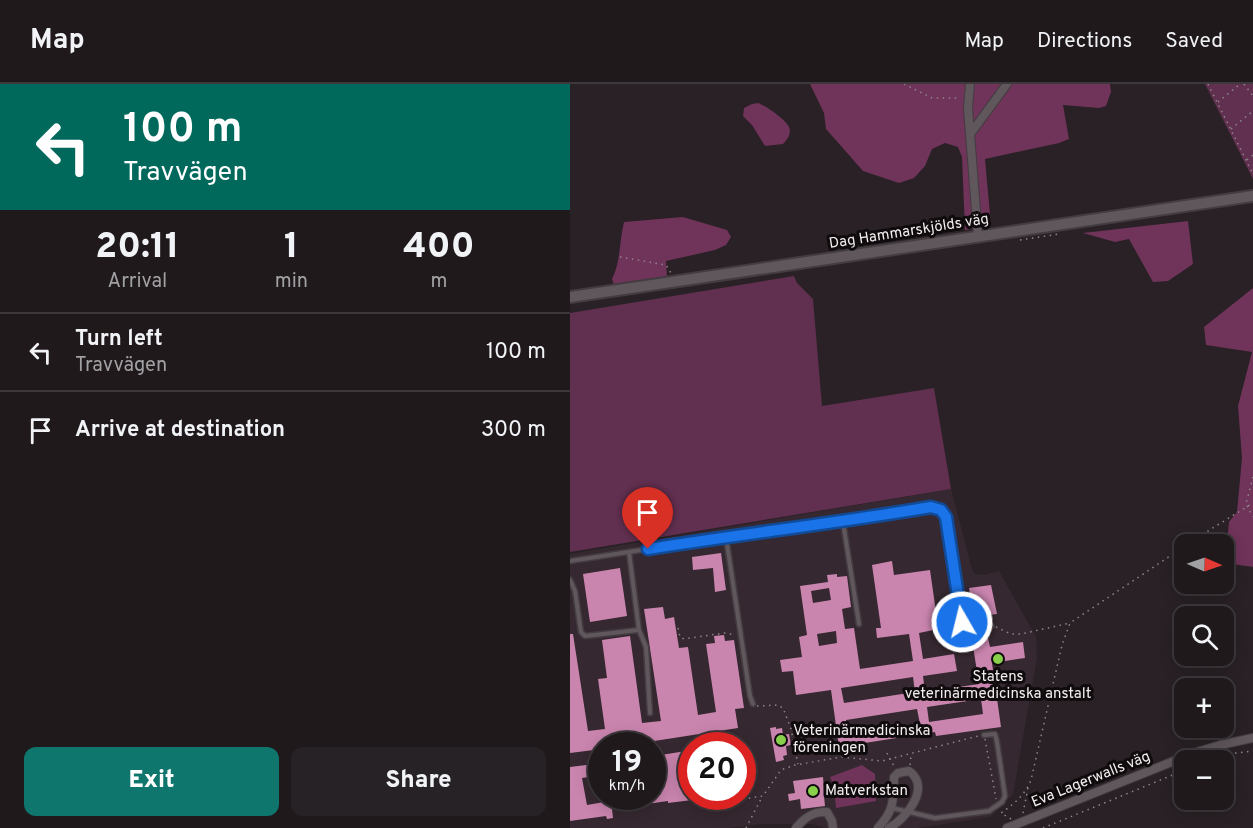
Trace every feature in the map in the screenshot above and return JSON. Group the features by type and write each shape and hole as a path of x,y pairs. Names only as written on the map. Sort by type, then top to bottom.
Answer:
{"main road":[{"name":"Dag Hammarskjölds väg","path":"570,297 1253,196"}],"street":[{"path":"970,84 969,102 978,237"},
{"path":"971,133 1007,84"},
{"name":"Eva Lagerwalls väg","path":"1007,828 1194,753 1253,738"},
{"path":"878,828 891,808 895,796 894,777 898,773 909,771 914,774 918,789 917,797 910,812 889,828"},
{"path":"796,828 809,816 827,812 833,828"}],"lane":[{"path":"570,561 843,522 931,507 941,510 946,517 962,622 967,629 992,626"},
{"path":"843,522 859,624"},
{"path":"726,537 753,704"},
{"path":"629,552 639,630 646,647 650,713"},
{"path":"570,579 575,591 581,632 585,636 639,630"},
{"path":"891,808 935,818 989,811 997,806 1005,796 997,742 995,734 984,735"}],"path":[{"path":"904,84 932,98 954,97 969,102"},
{"path":"1208,84 1253,174"},
{"path":"1218,102 1240,84"},
{"path":"1244,84 1253,96"},
{"path":"1231,129 1253,111"},
{"path":"1246,160 1253,155"},
{"path":"620,257 666,265 671,271 672,283"},
{"path":"1253,477 1246,504 1253,518"},
{"path":"1204,534 1253,503"},
{"path":"992,626 1011,634 1021,634 1070,622 1174,553"},
{"path":"746,828 763,796 781,770 798,764 842,757 882,761 984,735 997,806 1001,813 1020,824 1062,645 1070,622"},
{"path":"678,628 680,637 684,639 723,633 741,638"},
{"path":"753,704 778,705 783,708 791,729 798,764"},
{"path":"1234,754 1253,751"},
{"path":"887,753 898,773"},
{"path":"909,771 912,754"},
{"path":"1043,828 1174,774"},
{"path":"1001,813 1013,805 1028,786"},
{"path":"756,797 763,796"}],"shaded area":[{"path":"810,84 1110,84 1111,92 1106,106 1099,108 1063,105 1069,139 985,159 991,226 965,230 962,157 958,147 945,143 932,149 925,166 914,178 899,183 863,171 826,129 824,113"},
{"path":"1205,84 1253,84 1253,179"},
{"path":"758,103 775,113 789,127 789,134 783,144 765,146 752,125 743,116 744,108"},
{"path":"683,217 727,230 731,237 726,245 715,250 666,261 667,278 614,285 612,279 617,265 624,222"},
{"path":"1188,221 1193,264 1168,281 1153,282 1129,239 1115,242 1083,233"},
{"path":"794,276 797,283 813,299 822,406 934,388 951,489 570,552 570,313"},
{"path":"1253,288 1253,567 1234,564 1234,534 1228,534 1229,522 1237,512 1242,458 1238,406 1252,352 1206,345 1204,327"},
{"path":"951,489 972,569 975,574 983,575 999,571 1036,637 1037,658 1013,794 990,817 918,828 825,828 812,824 761,824 729,828 570,828 570,554"},
{"path":"862,765 875,774 876,801 836,808 834,787 830,777"}],"building":[{"path":"721,553 726,590 715,592 713,568 693,570 692,557"},
{"name":"Statens veterinärmedicinska anstalt","path":"892,561 894,575 930,570 937,619 942,619 943,628 919,633 923,659 954,654 957,671 923,676 925,692 979,684 972,640 988,638 990,647 1023,642 1025,658 992,663 1001,727 936,736 935,732 839,747 831,690 796,695 793,671 782,672 780,660 802,657 799,637 807,635 800,586 828,582 827,575 847,576 851,607 842,609 845,629 854,628 860,669 913,661 909,634 877,638 876,628 881,628 872,565","holes":["829,588 831,600 813,603 811,591","836,631 837,643 819,646 817,634","913,677 915,692 844,703 841,688","981,699 983,714 929,722 927,707","917,709 920,724 848,735 846,720"]},
{"path":"620,568 627,616 590,622 583,574"},
{"path":"991,585 997,614 974,617 969,588"},
{"path":"663,607 665,619 674,617 679,648 688,647 698,715 716,712 706,644 715,643 714,636 724,635 725,641 734,640 744,708 735,709 738,728 712,732 678,732 678,737 666,739 666,732 588,732 588,751 570,753 570,634 573,634 588,731 605,729 598,679 607,678 602,640 630,636 642,723 661,721 644,609"},
{"name":"Veterinärmedicinska föreningen","path":"776,727 776,729 782,728 783,735 789,734 791,745 786,746 787,755 783,756 784,760 776,762 770,728"},
{"path":"678,752 678,802 666,801 666,754"},
{"path":"588,765 588,777 582,778 588,810 612,810 613,818 607,819 606,816 570,821 570,767"},
{"name":"Matverkstan","path":"823,777 824,789 832,787 833,795 824,796 825,806 801,809 800,799 789,801 788,794 795,793 793,781"}],"place":[{"name":"Statens veterinärmedicinska anstalt","path":"998,659"},
{"name":"Veterinärmedicinska föreningen","path":"781,740"},
{"name":"Matverkstan","path":"813,791"}],"route":[{"path":"648,549 843,522 931,507 941,510 946,517 962,622"}]}
